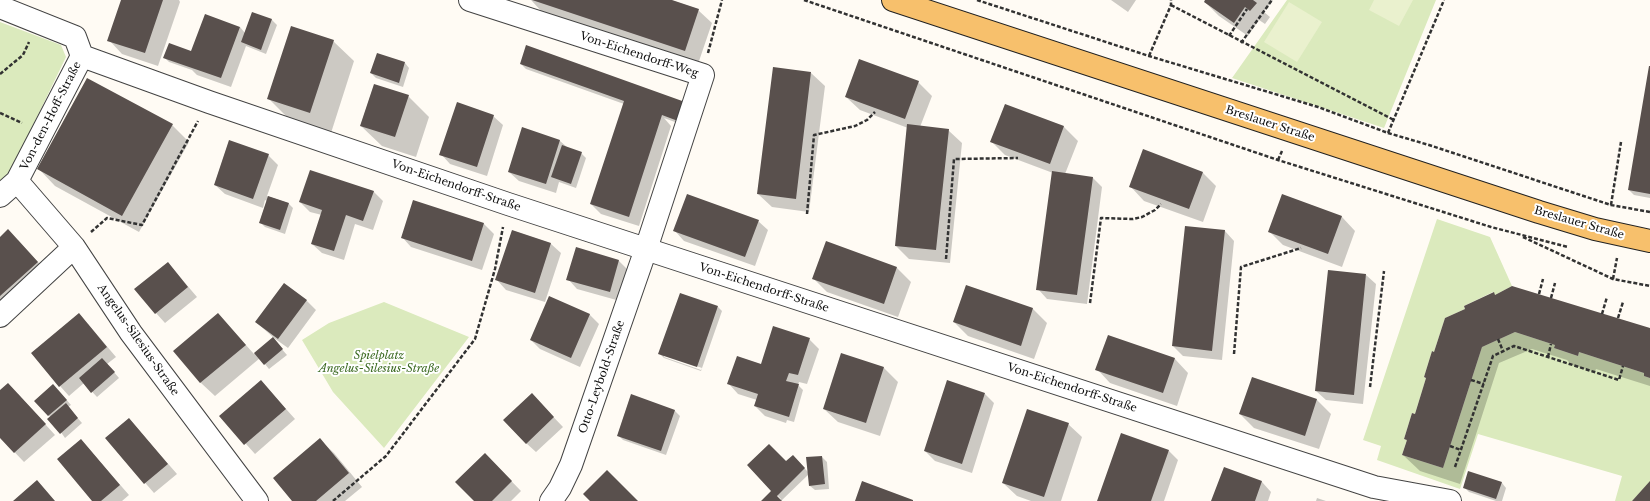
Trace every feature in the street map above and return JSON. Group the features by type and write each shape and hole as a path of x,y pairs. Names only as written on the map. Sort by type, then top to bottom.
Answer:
{"main road":[{"name":"Breslauer Straße","path":"893,0 1539,212 1596,229 1650,241"}],"street":[{"name":"Von-Eichendorff-Weg","path":"470,0 703,75 646,249"},
{"name":"Von-den-Hoff-Straße","path":"0,7 75,37 82,56 17,181 0,196"},
{"name":"Von-Eichendorff-Straße","path":"82,56 209,102 508,204 1374,487 1450,501"},
{"name":"Angelus-Silesius-Straße","path":"17,181 74,247 130,333 257,501"},
{"path":"0,316 74,247"},
{"name":"Otto-Leybold-Straße","path":"551,501 560,488 571,465 646,249"}],"path":[{"path":"703,75 722,0"},
{"path":"804,0 1278,160 1517,234 1614,279 1650,286"},
{"path":"977,0 1149,56 1318,107 1388,134 1429,145 1612,205 1650,212"},
{"path":"1149,56 1171,5 1171,0"},
{"path":"1241,42 1272,0"},
{"path":"1388,134 1444,0"},
{"path":"1171,5 1394,120"},
{"path":"1229,36 1248,9"},
{"path":"0,74 23,55 38,22"},
{"path":"74,247 107,218 142,225 209,102"},
{"path":"808,214 814,135 855,126 867,120 875,112"},
{"path":"1612,205 1621,142"},
{"path":"946,259 954,159 1018,158"},
{"path":"333,501 386,456 475,339 495,269 508,204"},
{"path":"1090,303 1101,218 1133,219 1142,217 1155,210 1161,204"},
{"path":"1234,354 1241,267 1301,248"},
{"path":"1370,387 1384,271"},
{"path":"1539,294 1543,279"},
{"path":"1551,298 1555,283"},
{"path":"1602,314 1607,297"},
{"path":"1618,318 1623,302"},
{"path":"1498,339 1504,351"},
{"path":"1548,357 1551,344"},
{"path":"1455,467 1493,356 1514,346 1619,380 1623,366"},
{"path":"1471,380 1484,384"},
{"path":"1450,446 1461,450"}],"green space":[{"path":"1287,0 1436,0 1384,128 1232,78"},
{"path":"1374,0 1413,0 1399,26 1369,10"},
{"path":"1289,2 1322,22 1297,62 1264,42"},
{"path":"0,22 61,45 66,57 8,177 0,183"},
{"path":"1437,219 1490,237 1512,286 1495,295 1493,292 1464,306 1465,309 1445,318 1434,352 1432,351 1424,377 1426,378 1415,414 1412,413 1404,439 1407,440 1402,455 1443,468 1482,347 1515,332 1555,345 1554,348 1578,356 1579,352 1644,373 1644,376 1650,378 1650,482 1632,501 1615,501 1622,476 1478,434 1460,489 1377,460 1381,446 1363,440"},
{"name":"Spielplatz Angelus-Silesius-Straße","path":"384,302 469,337 384,448 333,392 302,340 329,323"}],"building":[{"path":"121,0 163,0 145,53 107,41"},
{"path":"532,0 672,0 699,9 685,51"},
{"path":"1205,0 1253,0 1257,3 1250,11 1245,7 1234,23 1204,2"},
{"path":"252,12 272,19 261,50 241,42"},
{"path":"205,14 240,27 221,78 163,58 169,43 191,51"},
{"path":"291,26 334,40 310,113 267,99"},
{"path":"526,45 685,102 678,121 662,115 629,217 590,204 624,101 520,64"},
{"path":"377,53 405,62 399,83 370,73"},
{"path":"859,59 919,81 905,119 845,97"},
{"path":"1650,66 1650,194 1628,190"},
{"path":"773,67 811,72 796,199 757,194"},
{"path":"87,78 173,124 122,216 37,169"},
{"path":"374,84 409,95 395,137 360,126"},
{"path":"457,102 494,115 477,167 439,155"},
{"path":"1005,104 1064,126 1050,164 990,142"},
{"path":"907,124 949,129 936,250 895,246"},
{"path":"522,127 560,140 546,184 508,172"},
{"path":"229,140 269,154 253,199 214,185"},
{"path":"562,145 582,152 571,184 551,177"},
{"path":"1143,149 1203,172 1189,209 1129,187"},
{"path":"310,170 374,191 363,221 346,215 334,251 311,244 322,210 299,202"},
{"path":"1052,171 1093,177 1077,295 1036,290"},
{"path":"687,194 759,220 745,257 673,231"},
{"path":"1282,194 1342,216 1328,254 1268,232"},
{"path":"268,196 289,203 280,230 259,223"},
{"path":"413,200 484,223 472,261 401,238"},
{"path":"1185,226 1225,230 1212,351 1172,346"},
{"path":"8,229 38,262 0,296 0,237"},
{"path":"512,230 551,243 535,293 495,280"},
{"path":"826,241 897,267 884,304 812,279"},
{"path":"576,247 619,260 610,292 566,280"},
{"path":"168,262 188,287 155,314 134,289"},
{"path":"1328,270 1366,274 1354,395 1315,391"},
{"path":"284,283 307,300 278,339 255,322"},
{"path":"966,285 1033,308 1021,346 953,322"},
{"path":"1512,286 1650,328 1650,378 1644,376 1644,373 1579,352 1578,356 1554,348 1555,345 1515,332 1482,347 1443,468 1402,455 1407,440 1404,439 1412,413 1415,414 1426,378 1424,377 1432,351 1434,352 1445,318 1465,309 1464,306 1494,292 1495,295"},
{"path":"680,293 718,306 697,367 658,354"},
{"path":"549,296 590,314 571,358 530,340"},
{"path":"79,313 107,347 59,387 31,353"},
{"path":"218,313 246,345 200,383 173,351"},
{"path":"773,326 810,338 798,375 789,373 786,381 799,384 789,417 754,406 758,394 727,384 737,356 761,364"},
{"path":"1108,335 1175,358 1163,393 1095,370"},
{"path":"273,337 283,349 264,365 254,353"},
{"path":"841,353 884,367 866,423 823,409"},
{"path":"102,358 115,372 91,393 79,378"},
{"path":"1252,377 1317,399 1305,436 1239,414"},
{"path":"261,380 286,409 244,445 219,416"},
{"path":"947,380 985,393 962,464 924,451"},
{"path":"8,383 46,424 14,453 0,438 0,390"},
{"path":"53,384 67,400 48,416 34,401"},
{"path":"532,393 554,417 526,444 503,420"},
{"path":"631,394 675,410 661,451 617,436"},
{"path":"66,403 78,418 60,434 47,419"},
{"path":"1027,409 1069,423 1044,497 1002,483"},
{"path":"129,418 168,464 144,484 105,438"},
{"path":"1121,433 1169,450 1151,501 1097,501"},
{"path":"320,438 349,473 316,501 292,501 273,478"},
{"path":"81,439 120,485 101,501 92,501 57,459"},
{"path":"769,444 786,461 793,455 805,468 777,496 782,501 761,501 771,491 747,465"},
{"path":"485,453 512,481 492,501 474,501 455,482"},
{"path":"822,456 825,484 809,486 806,457"},
{"path":"1224,467 1262,481 1255,501 1211,501"},
{"path":"607,470 638,501 590,501 583,494"},
{"path":"1468,471 1502,482 1496,499 1463,488"},
{"path":"37,480 55,501 13,501"},
{"path":"862,481 913,500 913,501 855,501"},
{"path":"1650,481 1650,501 1632,501"}]}
